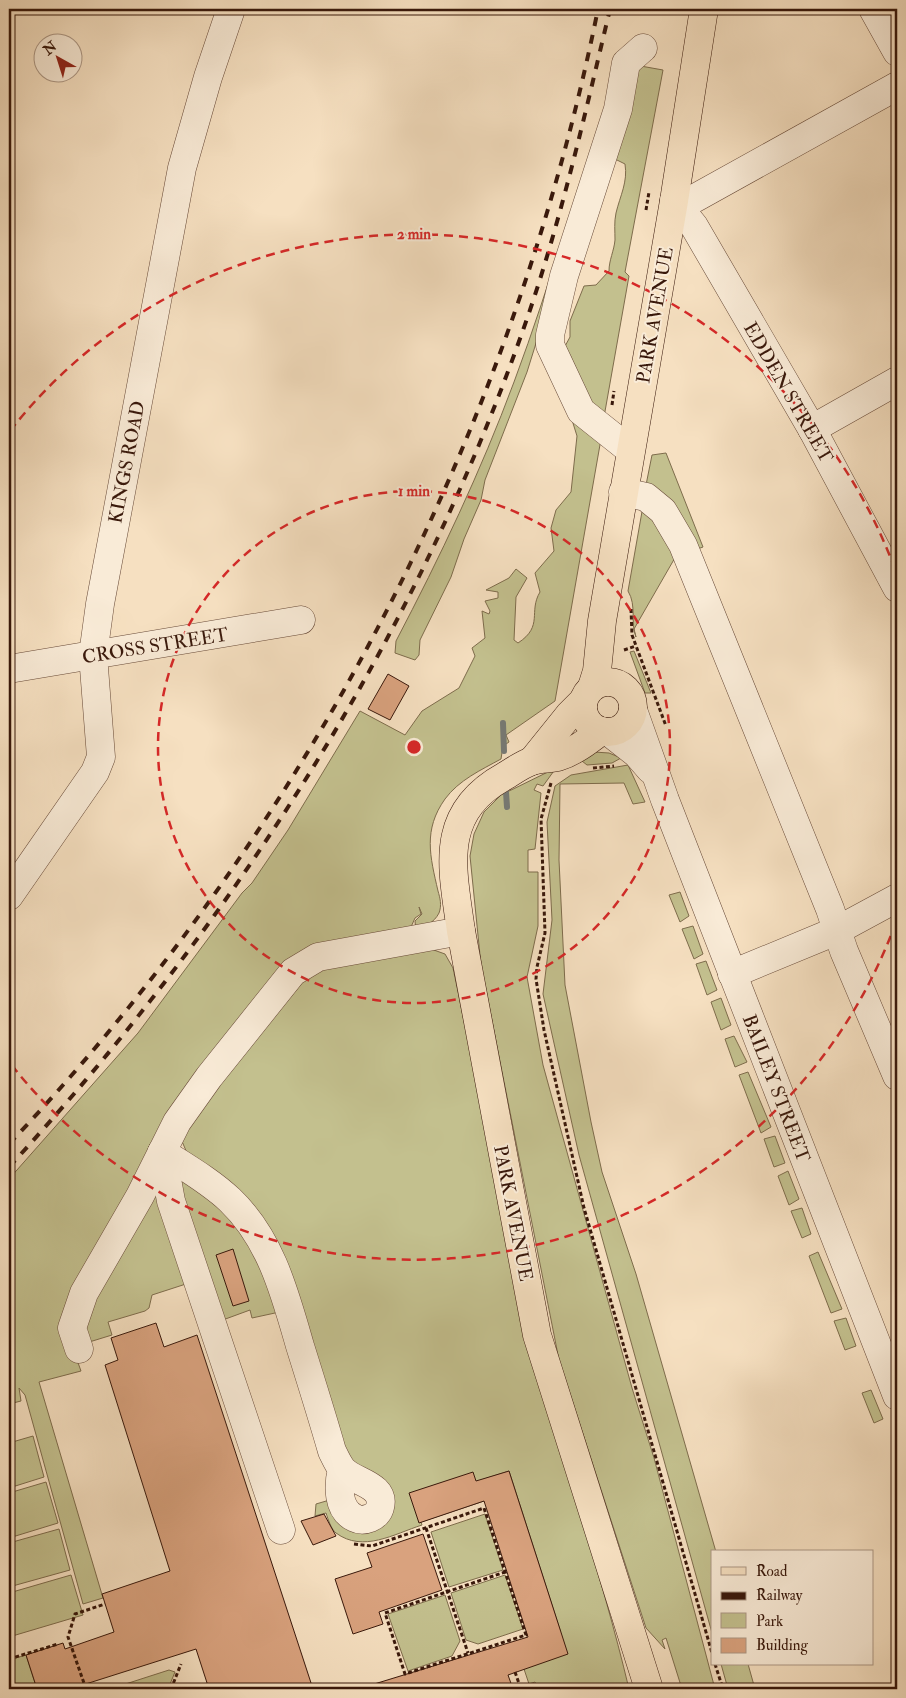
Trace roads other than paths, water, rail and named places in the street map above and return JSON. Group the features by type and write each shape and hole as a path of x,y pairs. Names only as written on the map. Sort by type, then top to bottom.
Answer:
{"main road":[{"name":"PARK AVENUE","path":"532,761 569,714 598,690 607,654 602,621 630,450 676,204 704,9"},
{"path":"598,690 630,694 633,710 632,717 623,728 605,732 586,720 598,690"},
{"name":"PARK AVENUE","path":"605,732 558,757 532,761 484,789 464,812 457,827 453,865 461,931 536,1335 649,1689"}],"street":[{"name":"KINGS ROAD","path":"9,896 98,766 101,747 93,655 100,604 182,168 208,77 231,9"},
{"path":"873,9 896,46"},
{"path":"630,450 582,411 550,345 550,334 564,276 618,108 626,63 642,48"},
{"path":"676,204 897,86"},
{"name":"EDDEN STREET","path":"676,204 694,226 812,429 897,588"},
{"path":"812,429 897,381"},
{"path":"623,492 646,497 663,511 683,545 830,909 836,931 897,1076"},
{"name":"CROSS STREET","path":"9,669 301,620"},
{"name":"BAILEY STREET","path":"633,710 732,974 897,1396"},
{"name":"BAILEY STREET","path":"605,732 637,754 658,780"},
{"path":"732,974 836,931 897,898"},
{"path":"79,1349 72,1328 84,1293 186,1107 293,972 318,957 461,931"},
{"path":"162,1152 230,1200 244,1215 266,1249 281,1282 332,1451 342,1469"},
{"path":"162,1152 171,1201 281,1530"}],"waterway":[{"path":"503,723 504,751"},
{"path":"506,792 507,807"}],"railway":[{"path":"9,1144 116,1022 215,894 304,759 383,618 452,472 512,321 560,167 598,9"},
{"path":"9,1167 93,1071 173,971 248,867 318,760 381,649 439,535 490,418 534,298 566,190 610,9"}]}
